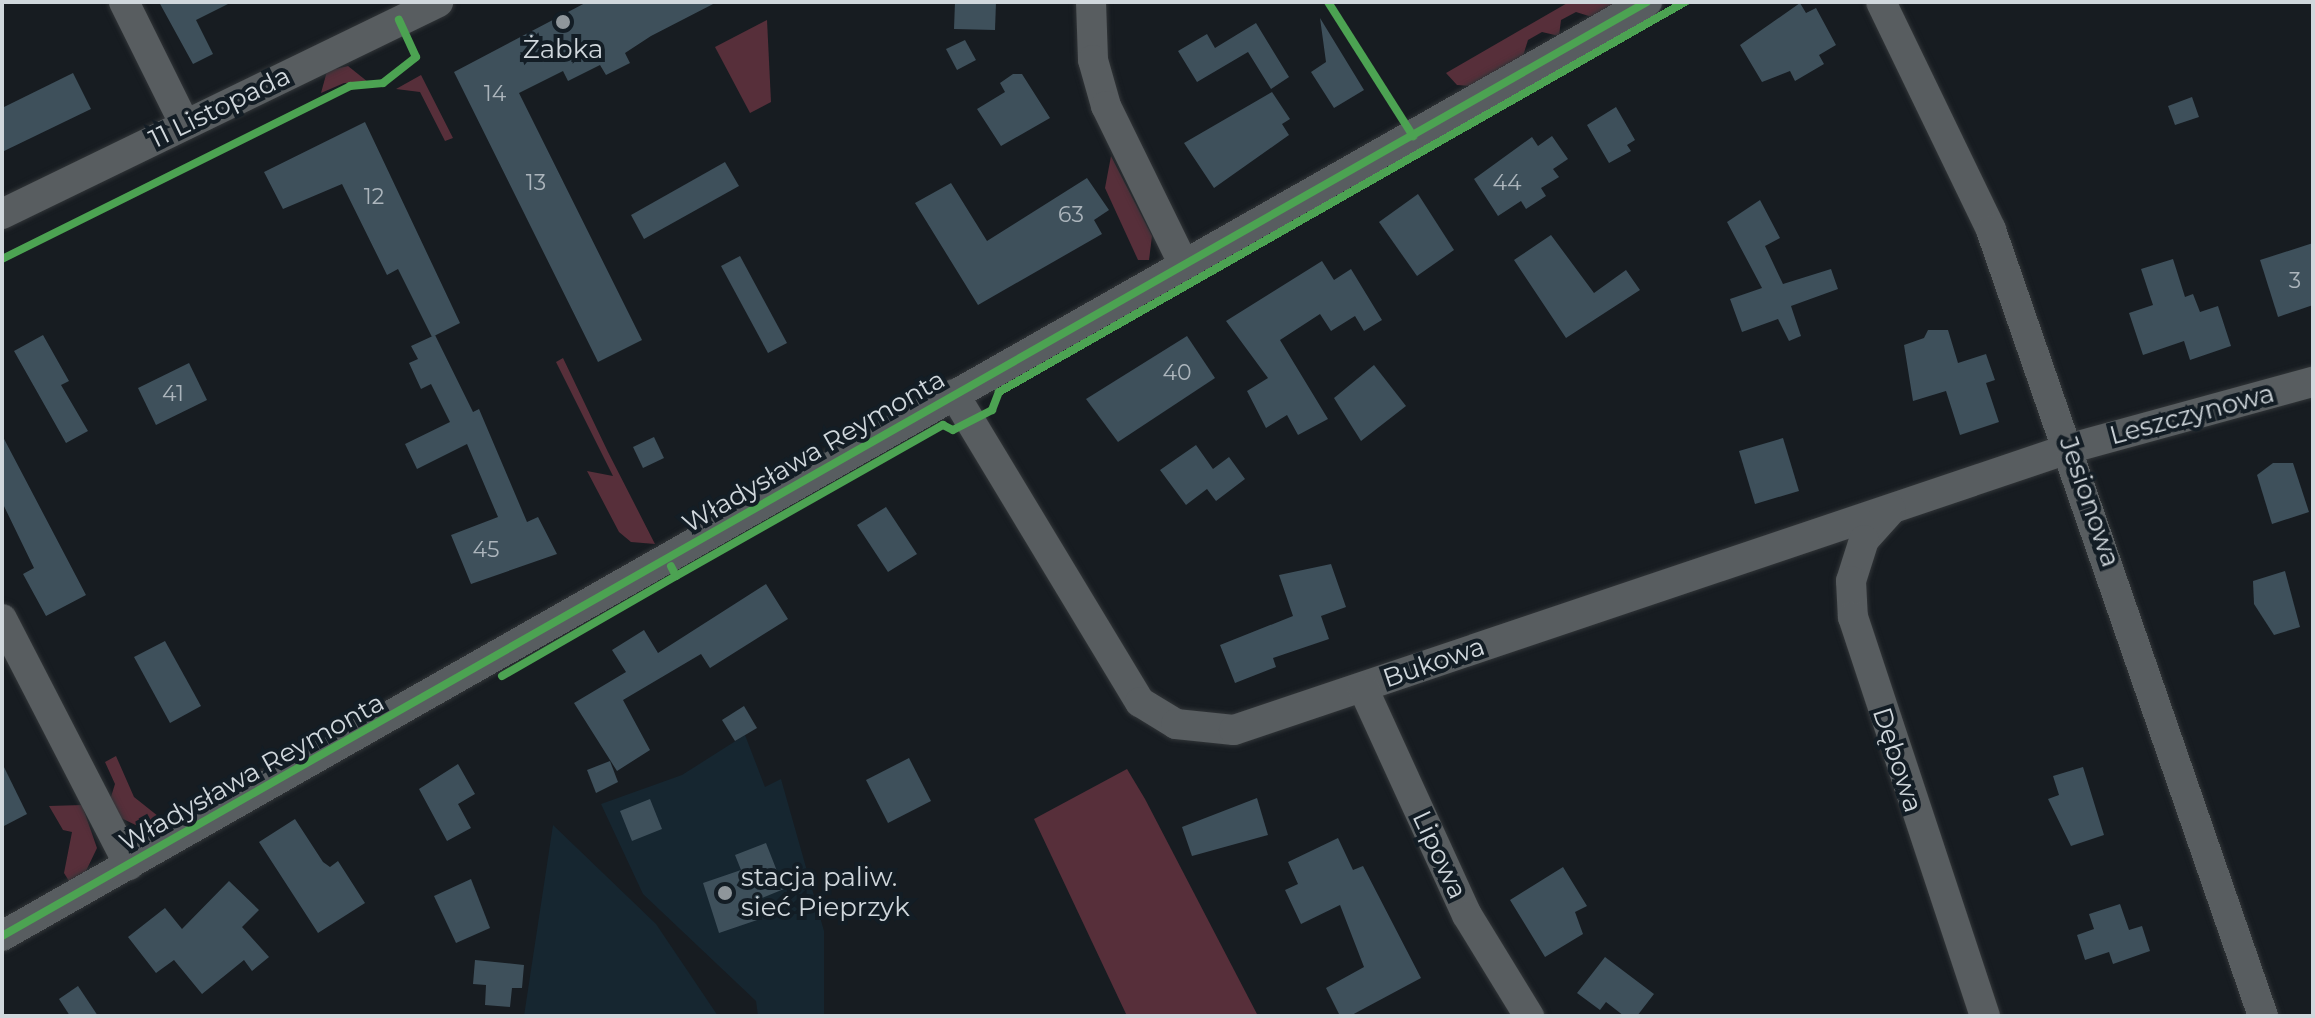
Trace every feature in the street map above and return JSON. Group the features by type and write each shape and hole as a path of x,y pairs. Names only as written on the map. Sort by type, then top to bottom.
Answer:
{"street":[{"path":"124,2 185,125"},
{"name":"11 Listopada","path":"2,214 438,2"},
{"path":"1091,2 1093,60 1106,106 1184,265"},
{"name":"Władysława Reymonta","path":"2,936 1647,2"},
{"name":"Jesionowa","path":"1881,2 1979,201 2071,448 2263,1016"},
{"name":"Leszczynowa","path":"2071,448 2313,382"},
{"name":"Bukowa","path":"954,394 1120,674 1157,715 1201,730 1234,730 2071,448"},
{"name":"Dębowa","path":"1892,508 1864,540 1851,581 1853,617 1985,1016"},
{"path":"6,638 129,865"},
{"name":"Lipowa","path":"1363,688 1467,915 1529,1016"}],"shaded area":[{"path":"1569,2 1617,2 1592,17 1576,12 1561,20 1559,36 1542,32 1528,40 1523,56 1470,86 1457,85 1446,73"},
{"path":"767,20 771,102 750,113 715,47"},
{"path":"348,66 368,82 344,83 321,93 327,71"},
{"path":"421,75 453,138 445,141 420,92 396,89"},
{"path":"1111,156 1152,236 1149,260 1138,260 1105,188"},
{"path":"563,358 655,544 631,542 619,532 587,471 613,476 556,362"},
{"path":"745,735 765,787 781,779 824,931 824,1016 758,1016 756,1001 643,894 601,804 682,775"},
{"path":"116,756 134,797 168,824 144,829 121,818 109,803 115,784 105,762"},
{"path":"1127,769 1258,1016 1127,1016 1034,819"},
{"path":"82,805 97,848 86,871 69,881 64,873 72,832 63,830 49,806"},
{"path":"553,825 656,924 718,1016 524,1016"}],"building":[{"path":"159,2 232,2 196,20 213,54 193,64"},
{"path":"587,2 717,2 625,53 630,63 606,75 600,65 568,81 563,71 519,93 642,340 598,362 454,72"},
{"path":"955,2 996,2 995,30 954,29"},
{"path":"1800,3 1806,13 1816,8 1836,45 1819,55 1824,64 1795,81 1790,71 1762,82 1740,45"},
{"path":"1320,18 1364,90 1334,108 1311,72 1326,62"},
{"path":"1256,23 1289,77 1271,89 1248,52 1197,82 1178,51 1207,34 1215,48"},
{"path":"965,40 976,60 957,70 946,49"},
{"path":"73,73 91,109 2,152 2,108"},
{"path":"1013,74 1022,74 1050,118 1001,146 977,109 1005,92 1000,83"},
{"path":"1272,92 1290,119 1282,124 1289,135 1214,188 1184,143"},
{"path":"2192,97 2199,117 2175,125 2168,106"},
{"path":"1616,107 1635,140 1627,145 1631,151 1609,163 1587,125"},
{"path":"365,122 460,323 432,337 398,269 387,275 342,184 283,209 264,172"},
{"path":"1552,136 1568,159 1553,169 1559,177 1541,188 1546,196 1526,209 1521,201 1498,216 1474,179 1532,137 1538,146"},
{"path":"725,162 739,186 644,239 631,215"},
{"path":"1087,178 1109,210 1094,220 1102,234 978,305 915,203 951,183 987,241"},
{"path":"1418,194 1454,250 1417,276 1379,222"},
{"path":"1760,200 1780,238 1765,246 1783,284 1831,269 1838,289 1791,306 1801,336 1789,341 1778,319 1742,332 1730,299 1762,288 1727,222"},
{"path":"1551,235 1594,293 1626,270 1640,290 1566,338 1514,260"},
{"path":"2313,243 2313,305 2278,317 2260,260"},
{"path":"740,256 787,343 768,353 721,266"},
{"path":"2173,259 2185,297 2193,294 2200,312 2218,306 2231,346 2190,360 2184,341 2143,355 2129,313 2153,305 2141,269"},
{"path":"1322,261 1334,280 1351,269 1382,320 1364,331 1355,316 1331,331 1320,314 1280,340 1328,419 1298,435 1287,415 1266,428 1247,391 1268,378 1226,321"},
{"path":"1928,330 1948,330 1958,363 1986,354 1995,380 1986,383 1999,422 1960,435 1946,391 1913,401 1904,345 1924,338"},
{"path":"43,335 69,381 61,385 88,431 66,443 14,351"},
{"path":"435,335 473,412 479,409 527,522 538,517 557,554 471,584 451,535 498,517 467,444 417,469 405,444 450,422 431,384 421,389 409,363 418,359 411,346"},
{"path":"1187,336 1215,378 1118,442 1086,399"},
{"path":"189,363 207,400 156,425 138,388"},
{"path":"1374,365 1406,406 1361,441 1334,398"},
{"path":"2,435 86,595 46,616 23,574 34,568 2,502"},
{"path":"654,437 664,458 643,468 633,447"},
{"path":"1783,438 1799,491 1755,504 1739,451"},
{"path":"1196,445 1213,469 1229,457 1245,479 1216,501 1207,489 1186,505 1160,470"},
{"path":"2273,463 2293,463 2309,512 2272,524 2257,475"},
{"path":"886,507 917,554 888,572 857,525"},
{"path":"1331,564 1346,607 1321,616 1329,639 1273,658 1276,667 1235,683 1220,645 1293,616 1279,575"},
{"path":"2285,571 2300,627 2274,635 2254,604 2253,581"},
{"path":"766,584 788,619 710,668 701,654 623,700 650,750 617,771 574,703 626,672 612,650 644,630 658,653"},
{"path":"165,641 201,706 170,723 134,657"},
{"path":"744,706 757,728 735,741 722,720"},
{"path":"909,758 931,801 888,823 866,780"},
{"path":"610,761 618,782 596,793 587,770"},
{"path":"2,763 27,814 2,827"},
{"path":"458,764 475,794 458,804 471,828 447,841 419,789"},
{"path":"2083,767 2104,835 2071,846 2048,799 2059,795 2053,776"},
{"path":"1257,798 1268,835 1192,856 1182,827"},
{"path":"650,799 662,829 632,841 620,811"},
{"path":"295,819 323,862 330,867 338,861 365,903 318,933 259,842"},
{"path":"1338,838 1353,870 1363,866 1421,978 1350,1016 1340,1016 1326,988 1364,967 1340,905 1301,924 1285,890 1298,884 1288,862"},
{"path":"766,843 784,889 757,900 763,918 719,933 703,883 741,870 735,855"},
{"path":"1563,867 1587,906 1575,912 1583,934 1545,957 1510,900"},
{"path":"471,879 490,928 456,943 434,896"},
{"path":"229,881 259,910 242,927 269,957 252,971 244,960 202,994 174,960 156,973 128,937 165,908 182,929"},
{"path":"2120,904 2129,930 2142,926 2150,951 2113,964 2109,952 2085,960 2077,935 2094,929 2089,914"},
{"path":"1605,957 1654,994 1637,1016 1624,1016 1606,1002 1600,1010 1577,993"},
{"path":"475,960 524,965 522,988 512,988 510,1007 485,1005 486,985 473,984"},
{"path":"78,986 98,1016 70,1016 59,999"}],"cycle path":[{"path":"1328,2 1413,136"},
{"path":"2,936 1647,2"},
{"path":"676,576 943,425 953,430 992,410 999,392 1685,2"},
{"path":"2,259 350,86 383,83 416,57 399,20"},
{"path":"502,676 676,576 671,566"}],"place":[{"name":"Żabka","path":"563,22"},
{"name":"stacja paliw. sieć Pieprzyk","path":"725,893"}]}
